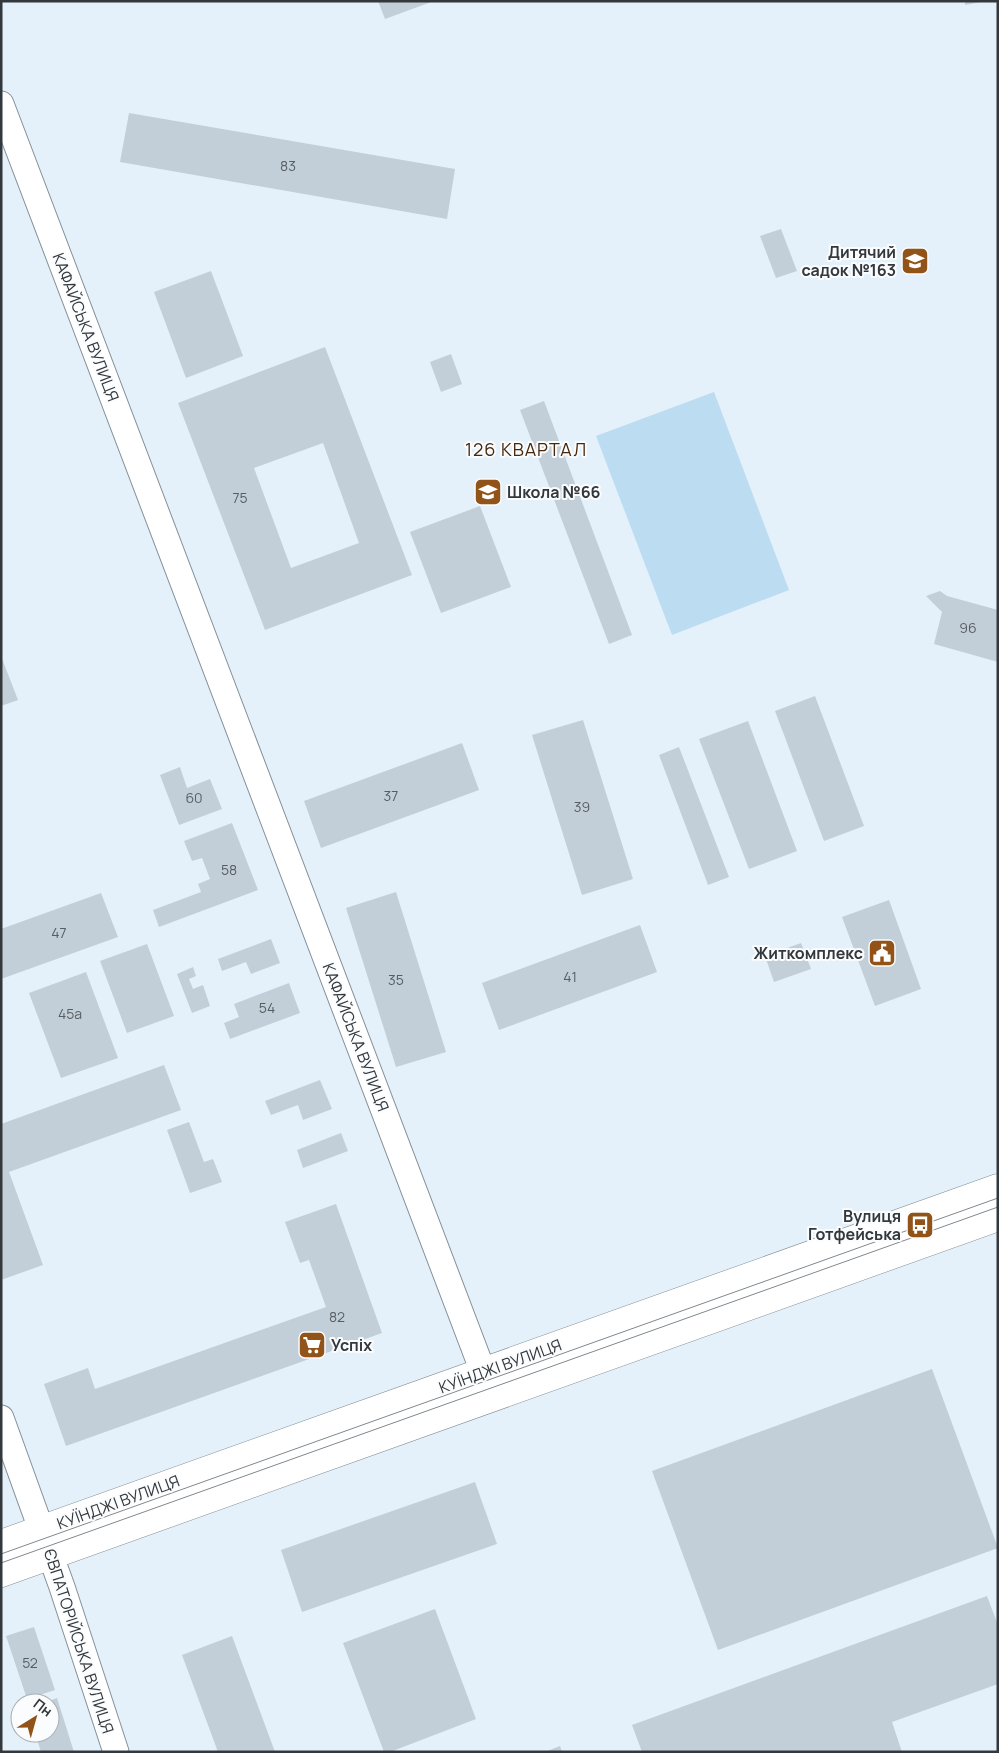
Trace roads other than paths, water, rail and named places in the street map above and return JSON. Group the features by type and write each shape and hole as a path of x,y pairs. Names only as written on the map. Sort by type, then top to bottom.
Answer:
{"main road":[{"name":"КУЇНДЖІ ВУЛИЦЯ","path":"1,1544 998,1188"},
{"name":"КУЇНДЖІ ВУЛИЦЯ","path":"1,1573 998,1217"}],"street":[{"name":"КАФАЙСЬКА ВУЛИЦЯ","path":"1,104 493,1397"},
{"name":"ЄВПАТОРІЙСЬКА ВУЛИЦЯ","path":"1,1418 51,1555 116,1752"}],"tram line":[{"path":"1,1554 998,1198"},
{"path":"1,1563 998,1207"}],"place":[{"name":"Дитячий садок №163","path":"915,261"},
{"name":"Школа №66","path":"488,492"},
{"name":"Житкомплекс","path":"882,953"},
{"name":"Вулиця Готфейська","path":"920,1225"},
{"name":"Успіх","path":"312,1345"}],"district":[{"name":"126 КВАРТАЛ","path":"526,450"}]}
